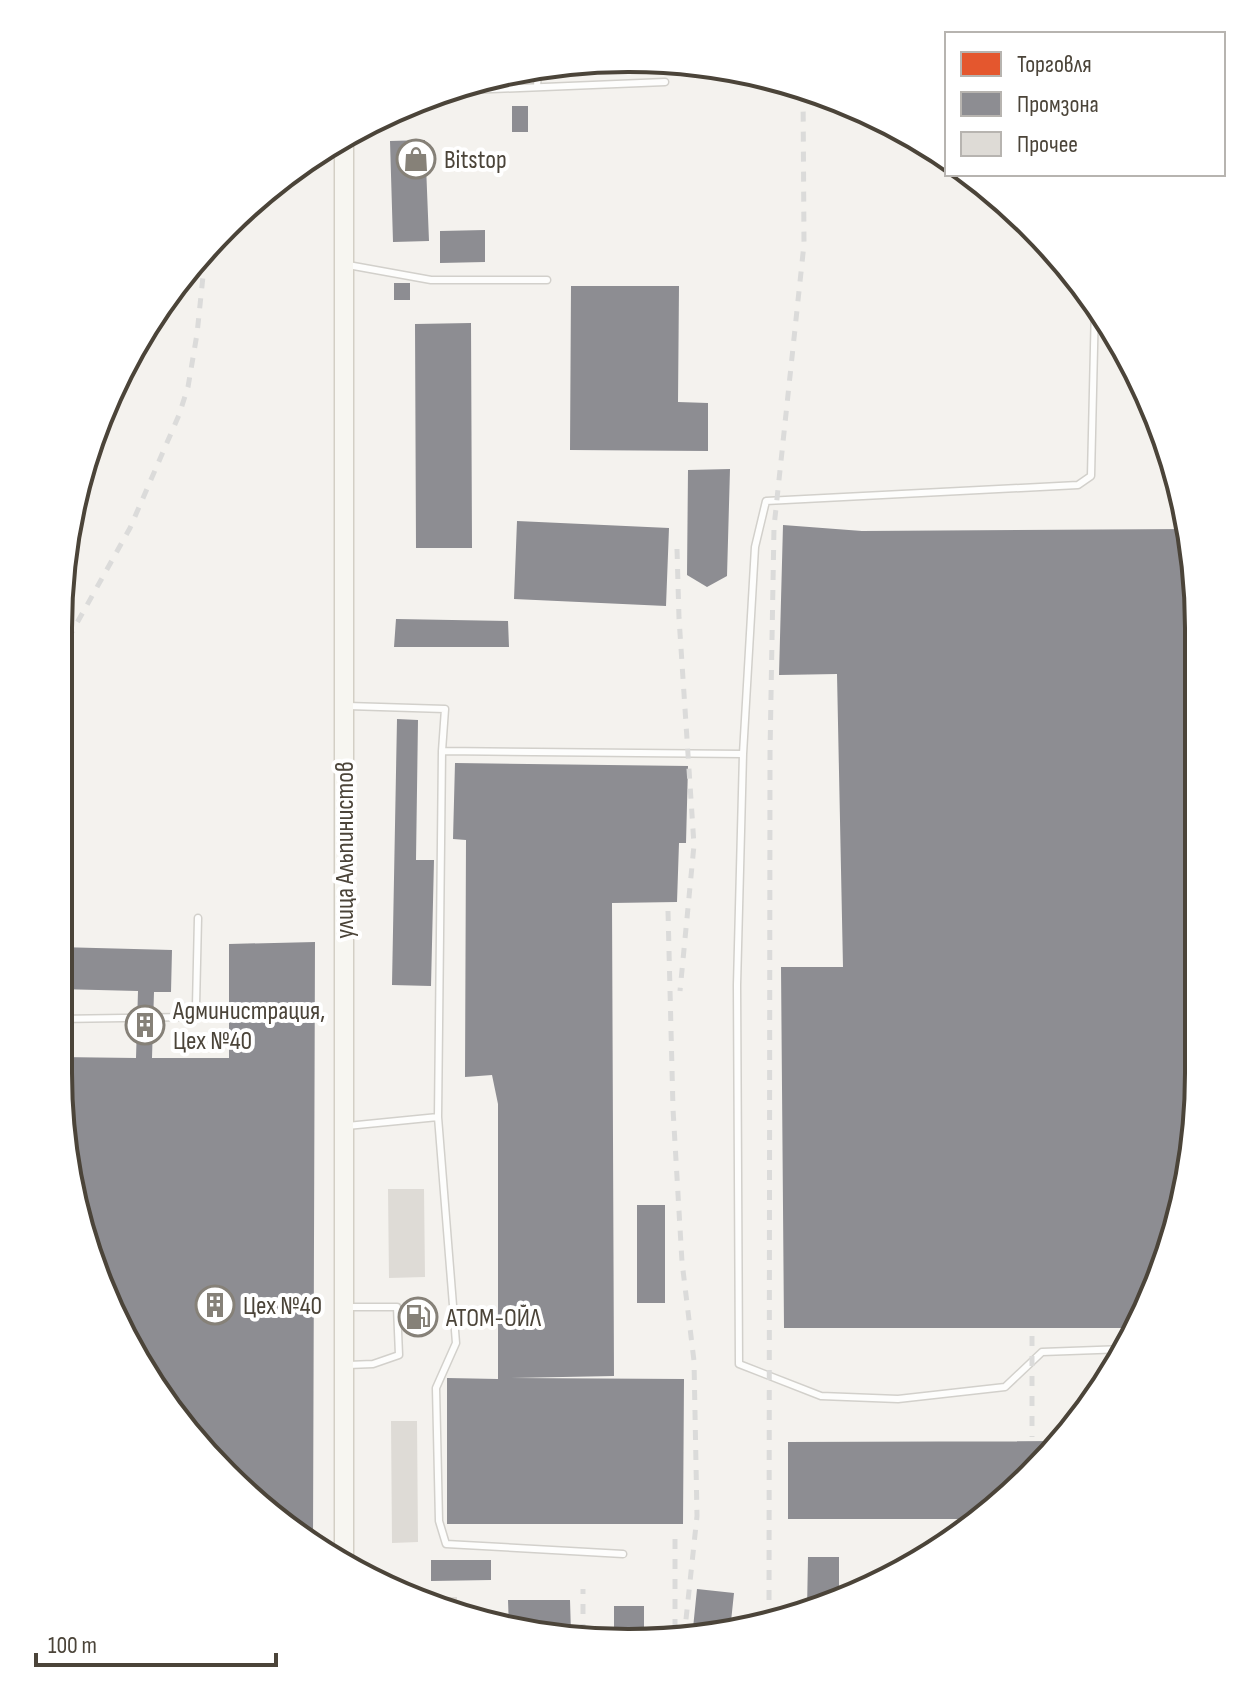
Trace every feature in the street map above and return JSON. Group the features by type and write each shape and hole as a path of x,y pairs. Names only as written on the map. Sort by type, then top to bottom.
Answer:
{"main road":[{"name":"улица Альпинистов","path":"344,151 344,1550"}],"lane":[{"path":"537,80 537,87"},
{"path":"493,89 665,82"},
{"path":"344,264 431,280 547,280"},
{"path":"1095,325 1091,476 1078,485 766,501 755,547 743,754 737,985 739,1364 821,1396 898,1399 1005,1387 1042,1352 1111,1350"},
{"path":"344,706 445,709 438,1117 456,1343 436,1388 439,1521 446,1544 623,1554"},
{"path":"442,751 743,754"},
{"path":"72,1019 188,1017 196,1006 198,918"},
{"path":"344,1126 438,1117"},
{"path":"344,1307 397,1307 399,1355 373,1364 344,1366"}],"building: Торговля":[{"path":"414,1301 423,1301 434,1309 433,1324 422,1334 413,1334 401,1325 401,1309"}],"building: Промзона":[{"path":"512,106 528,106 528,132 512,132"},
{"path":"425,140 429,241 393,242 390,141"},
{"path":"485,230 485,262 440,263 440,231"},
{"path":"394,283 410,283 410,300 394,300"},
{"path":"571,286 679,286 678,402 708,403 708,451 570,450"},
{"path":"471,323 472,548 416,548 415,324"},
{"path":"730,469 727,576 707,587 687,575 688,470"},
{"path":"517,521 669,528 666,606 514,599"},
{"path":"783,525 862,531 1176,529 1184,592 1185,628 1184,1109 1166,1217 1143,1285 1123,1328 784,1328 781,967 843,967 837,674 779,675"},
{"path":"396,619 508,621 509,647 394,647"},
{"path":"397,719 418,720 416,860 434,860 431,986 392,985"},
{"path":"455,763 688,766 686,843 679,843 677,902 612,903 614,1376 511,1378 684,1379 683,1524 447,1524 447,1378 498,1379 498,1104 492,1075 465,1077 466,840 453,839"},
{"name":"Цех №40","path":"315,942 313,1531 262,1491 210,1439 166,1382 147,1351 129,1319 102,1251 91,1217 77,1145 72,1057 136,1058 138,991 72,989 72,947 172,950 171,992 154,992 152,1058 229,1058 229,944"},
{"path":"637,1205 665,1205 665,1303 637,1303"},
{"path":"1045,1441 995,1491 960,1519 788,1519 788,1442"},
{"path":"808,1557 839,1557 839,1588 807,1599"},
{"path":"431,1560 491,1560 491,1580 431,1581"},
{"path":"697,1589 734,1593 731,1619 693,1625"},
{"path":"508,1600 570,1600 571,1626 509,1615"},
{"path":"614,1606 644,1606 644,1629 614,1629"}],"building: Прочее":[{"path":"388,1189 424,1189 425,1277 389,1278"},
{"path":"391,1421 417,1421 418,1542 392,1543"}],"railway":[{"path":"769,1611 770,753 774,527 804,244 803,101"},
{"path":"72,632 130,528 179,415 188,387 204,270"},
{"path":"677,549 694,845 680,991"},
{"path":"668,911 673,1109 682,1262 694,1361 697,1516 685,1626"},
{"path":"1032,1336 1032,1437"},
{"path":"675,1533 675,1627"},
{"path":"583,1589 583,1627"}],"place":[{"name":"Bitstop","path":"416,159"},
{"name":"Администрация, Цех №40","path":"145,1025"},
{"name":"Цех №40","path":"215,1305"},
{"name":"АТОМ-ОЙЛ","path":"418,1317"}]}
